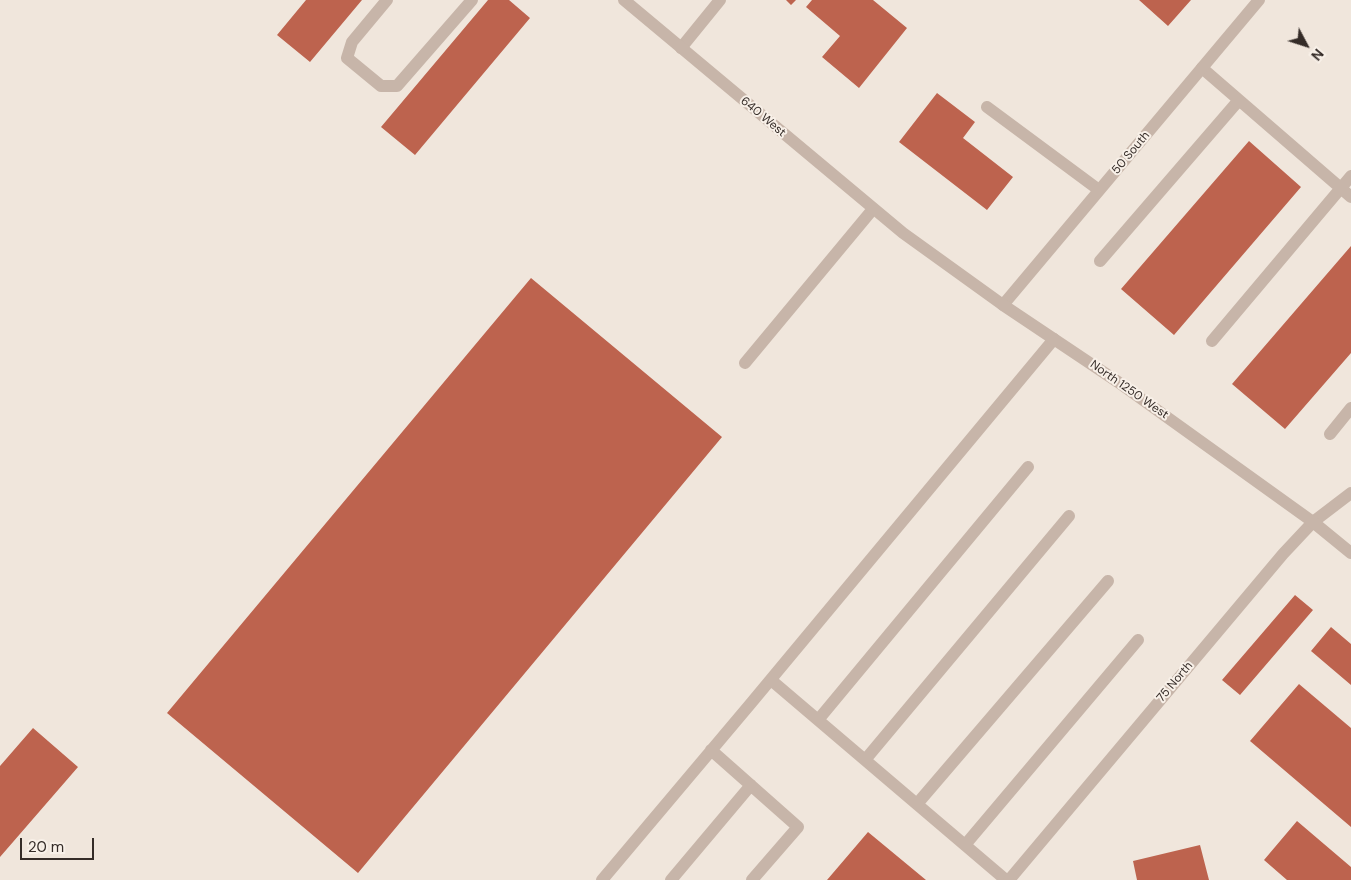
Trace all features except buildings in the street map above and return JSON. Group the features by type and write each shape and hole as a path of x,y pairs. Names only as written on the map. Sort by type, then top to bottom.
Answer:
{"street":[{"path":"387,0 352,42 347,58 381,86 397,86 472,0"},
{"name":"640 West","path":"624,0 903,233"},
{"path":"681,48 720,0"},
{"name":"50 South","path":"1003,305 1260,0"},
{"path":"1202,68 1351,198"},
{"path":"1100,261 1239,100"},
{"path":"987,107 1099,190"},
{"path":"1212,341 1351,176"},
{"path":"745,363 873,209"},
{"name":"North 1250 West","path":"903,233 1003,305 1118,382 1314,522 1351,553"},
{"path":"602,880 1054,339"},
{"path":"1330,434 1351,408"},
{"path":"818,720 1028,467"},
{"name":"75 North","path":"1008,880 1283,554 1314,522 1351,493"},
{"path":"865,760 1069,516"},
{"path":"917,804 1108,581"},
{"path":"965,845 1138,640"},
{"path":"771,680 1008,880"},
{"path":"712,750 798,827 752,880"},
{"path":"671,880 751,785"}]}
